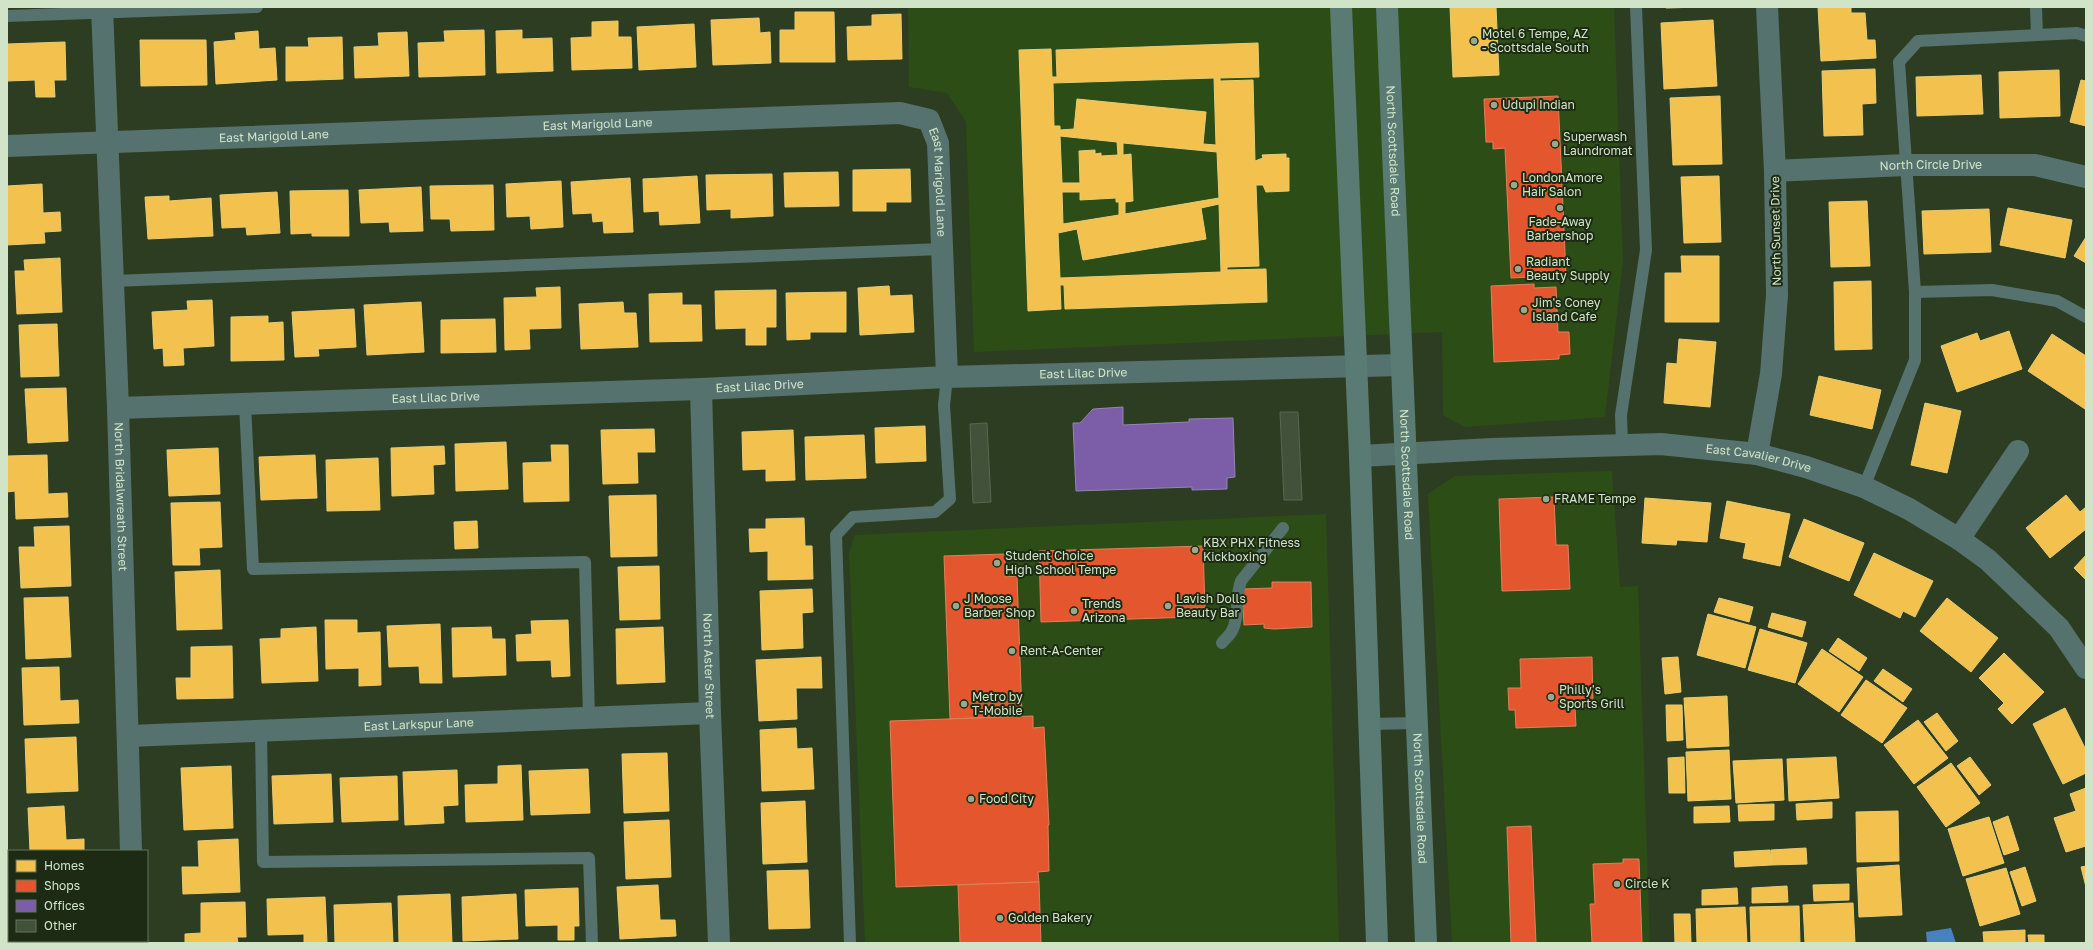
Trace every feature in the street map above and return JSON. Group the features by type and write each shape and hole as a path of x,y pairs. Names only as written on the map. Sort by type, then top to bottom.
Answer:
{"main road":[{"path":"1341,7 1360,456 1377,943"},
{"name":"North Scottsdale Road","path":"1387,7 1426,943"}],"street":[{"name":"North Sunset Drive","path":"1756,454 1771,374 1777,295 1775,172 1767,7"},
{"name":"North Bridalwreath Street","path":"102,10 118,408 131,850"},
{"name":"East Marigold Lane","path":"7,146 900,113 929,120 938,144 947,377"},
{"name":"North Circle Drive","path":"1775,172 1906,165 2035,165 2086,177"},
{"name":"East Lilac Drive","path":"118,408 701,389 947,377 1401,365"},
{"name":"North Aster Street","path":"701,389 710,714 720,943"},
{"name":"East Cavalier Drive","path":"1360,456 1622,444 1661,444 1756,454 1806,466 1864,487 1909,510 1959,539 1988,560 2059,628 2086,668"},
{"path":"1959,539 2018,451"},
{"name":"East Larkspur Lane","path":"128,736 710,714"}],"lane":[{"path":"7,16 102,10 257,7"},
{"path":"1622,444 1621,415 1646,250 1636,7"},
{"path":"2036,7 2037,35"},
{"path":"1864,487 1915,360 1915,292 1899,62 1918,41 2077,33 2086,36"},
{"path":"113,281 942,249"},
{"path":"1915,292 1992,290 2057,301 2086,317"},
{"path":"850,943 836,535 853,517 935,512 950,499 944,404 947,377"},
{"path":"245,404 253,570 585,562 589,718"},
{"path":"1222,643 1232,631 1234,626 1237,591 1241,581 1284,528"},
{"path":"1370,724 1417,723"},
{"path":"262,731 263,862 589,858 592,943"}],"shaded area":[{"path":"908,7 1614,7 1623,261 1605,417 1465,427 1443,415 1442,332 974,352 966,122 947,93 909,87"},
{"path":"1612,471 1620,587 1638,586 1650,943 1452,943 1428,494 1455,476"},
{"path":"1326,514 1339,943 865,943 849,553 855,535"}],"water":[{"path":"1951,928 1956,943 1927,943 1926,932"}],"building: Homes":[{"name":"Motel 6 Tempe, AZ - Scottsdale South","path":"1450,7 1496,7 1499,75 1453,77"},
{"path":"1666,7 1700,7 1666,8"},
{"path":"1818,7 1851,7 1851,13 1865,13 1867,40 1875,40 1876,58 1821,61"},
{"path":"795,12 834,12 835,62 780,62 780,30 795,30"},
{"path":"901,14 902,59 848,60 847,27 872,26 872,15"},
{"path":"759,18 760,33 770,32 771,63 713,65 711,20"},
{"path":"1713,20 1717,86 1664,89 1661,23"},
{"path":"618,21 618,37 631,37 632,68 572,70 571,38 592,37 592,22"},
{"path":"694,24 696,67 639,70 637,27"},
{"path":"484,30 485,75 419,77 418,43 445,42 444,31"},
{"path":"522,30 522,39 552,38 553,71 497,73 496,31"},
{"path":"258,31 259,49 275,48 277,80 216,84 214,42 236,40 235,33"},
{"path":"407,32 409,76 355,78 354,47 379,46 378,33"},
{"path":"342,37 343,79 286,81 286,47 309,47 308,38"},
{"path":"140,40 206,40 207,85 141,86"},
{"path":"65,42 66,80 54,80 55,97 36,97 35,80 7,81 7,44"},
{"path":"1258,43 1259,77 1220,78 1220,81 1253,80 1255,161 1263,158 1262,155 1286,154 1286,158 1289,158 1289,191 1266,192 1263,185 1256,185 1259,266 1227,267 1227,270 1266,269 1267,302 1065,309 1064,285 1060,285 1061,309 1028,311 1019,50 1051,49 1052,77 1057,77 1056,50","holes":["1214,78 1216,145 1203,144 1206,112 1077,99 1074,129 1060,130 1060,126 1054,126 1053,83","1060,136 1117,142 1118,155 1101,156 1101,153 1095,154 1095,150 1079,151 1080,183 1062,183","1123,143 1217,152 1219,198 1125,214 1125,202 1133,201 1131,154 1123,155","1062,192 1080,192 1080,200 1116,198 1116,202 1119,202 1119,215 1063,224","1219,204 1221,272 1060,278 1058,233 1077,229 1083,260 1206,239 1201,208"]},
{"path":"1875,69 1876,103 1862,104 1863,135 1824,136 1822,71"},
{"path":"2059,70 2060,116 2000,118 1999,72"},
{"path":"1981,75 1983,114 1917,116 1916,77"},
{"path":"2081,80 2086,81 2086,126 2070,122"},
{"path":"1720,96 1722,164 1673,165 1670,98"},
{"path":"910,169 911,202 886,202 886,211 853,211 853,170"},
{"path":"838,172 839,206 785,207 784,173"},
{"path":"772,174 773,216 731,218 731,209 707,210 706,175"},
{"path":"697,176 700,223 660,225 659,211 644,212 643,179"},
{"path":"1719,176 1721,242 1684,243 1681,177"},
{"path":"630,178 633,232 604,233 603,221 593,222 592,213 573,214 571,182"},
{"path":"561,181 563,227 531,229 530,216 507,217 506,184"},
{"path":"42,184 43,213 60,212 61,231 44,232 45,243 7,245 7,186"},
{"path":"493,185 494,230 451,231 450,219 431,219 430,186"},
{"path":"421,187 423,231 390,232 389,222 361,223 359,190"},
{"path":"348,190 349,236 312,236 312,233 291,234 290,191"},
{"path":"277,192 280,233 247,235 246,227 222,228 220,195"},
{"path":"169,196 169,201 211,198 213,236 148,239 145,197"},
{"path":"1867,201 1870,266 1831,267 1829,202"},
{"path":"2008,208 2072,220 2065,258 2000,245"},
{"path":"1989,209 1991,252 1924,254 1922,211"},
{"path":"2086,237 2086,263 2074,256"},
{"path":"1681,256 1719,256 1719,322 1665,322 1665,273 1682,273"},
{"path":"60,258 62,312 17,314 15,271 25,271 24,260"},
{"path":"1871,281 1872,349 1835,350 1834,282"},
{"path":"889,286 890,296 912,295 914,332 860,335 858,288"},
{"path":"560,287 561,328 529,329 530,349 505,350 504,298 537,297 536,288"},
{"path":"776,290 776,327 766,327 766,345 746,345 746,328 716,329 715,291"},
{"path":"846,292 846,332 810,332 810,339 787,340 786,293"},
{"path":"682,293 682,305 701,305 702,341 650,342 649,294"},
{"path":"212,300 214,346 183,348 184,365 164,366 163,348 154,349 152,312 188,310 187,301"},
{"path":"421,302 424,352 367,355 364,305"},
{"path":"623,302 624,313 636,313 638,347 581,349 579,304"},
{"path":"354,309 356,347 318,349 319,356 295,357 292,312"},
{"path":"268,316 268,323 283,322 284,360 231,361 231,317"},
{"path":"495,319 496,352 441,353 441,320"},
{"path":"57,324 59,376 21,377 19,325"},
{"path":"2009,331 2022,369 1957,392 1941,346 1977,333 1980,341"},
{"path":"2052,334 2086,356 2085,409 2028,371"},
{"path":"1679,339 1716,342 1710,407 1664,403 1667,363 1677,364"},
{"path":"1819,376 1881,390 1872,429 1810,415"},
{"path":"66,388 68,441 28,443 25,389"},
{"path":"1925,403 1961,411 1947,473 1911,465"},
{"path":"925,426 926,461 876,463 875,428"},
{"path":"654,429 655,452 637,452 638,483 603,484 601,430"},
{"path":"793,430 795,480 766,481 766,469 743,470 742,432"},
{"path":"864,435 866,478 806,480 805,437"},
{"path":"506,442 508,489 456,491 455,444"},
{"path":"551,445 568,445 569,501 524,502 523,463 552,462"},
{"path":"444,446 445,464 433,465 434,494 392,496 391,448"},
{"path":"218,448 220,494 169,496 167,450"},
{"path":"47,455 48,494 67,493 68,517 16,519 15,491 7,492 7,456"},
{"path":"315,455 317,498 261,500 259,457"},
{"path":"378,458 380,510 327,511 326,460"},
{"path":"656,495 657,556 611,557 609,496"},
{"path":"2066,495 2080,512 2086,507 2086,529 2050,558 2026,528"},
{"path":"1645,498 1711,503 1707,542 1677,540 1676,545 1642,543"},
{"path":"1727,501 1790,514 1780,566 1743,558 1746,543 1720,538"},
{"path":"220,502 222,547 199,548 200,565 173,565 171,503"},
{"path":"804,518 805,546 812,546 813,579 768,580 768,551 750,552 749,529 766,529 766,519"},
{"path":"1804,519 1864,543 1849,581 1789,557"},
{"path":"477,521 478,548 455,549 454,522"},
{"path":"69,526 71,586 21,588 19,547 35,547 34,527"},
{"path":"1874,553 1933,581 1915,617 1903,611 1900,618 1854,595"},
{"path":"2086,555 2086,580 2074,568"},
{"path":"659,566 660,619 620,620 618,567"},
{"path":"220,570 222,629 177,630 175,572"},
{"path":"812,589 813,612 802,613 803,648 762,650 760,591"},
{"path":"68,597 71,657 26,659 24,598"},
{"path":"1719,598 1753,607 1749,622 1714,612"},
{"path":"1947,598 1998,638 1971,672 1920,631"},
{"path":"1772,613 1806,622 1802,637 1768,627"},
{"path":"1708,614 1756,627 1745,668 1697,655"},
{"path":"325,620 357,620 357,633 380,632 381,685 359,686 359,668 326,669"},
{"path":"568,620 570,676 552,677 551,660 517,661 516,635 532,634 531,621"},
{"path":"440,624 442,683 420,683 419,666 389,667 387,626"},
{"path":"316,627 318,681 262,683 260,639 281,638 281,629"},
{"path":"491,627 492,639 505,639 506,675 453,677 452,628"},
{"path":"663,627 665,682 617,684 616,629"},
{"path":"1760,629 1807,643 1795,683 1748,670"},
{"path":"1838,638 1867,658 1859,671 1829,651"},
{"path":"232,646 233,698 177,699 176,678 191,678 191,647"},
{"path":"1822,649 1863,677 1839,712 1798,684"},
{"path":"2004,653 2044,692 2012,724 1998,709 2004,703 1979,678"},
{"path":"821,657 822,688 796,688 797,719 759,721 756,660"},
{"path":"1678,657 1681,692 1665,694 1662,658"},
{"path":"59,667 60,701 78,700 79,723 24,725 22,668"},
{"path":"1883,669 1912,689 1903,702 1874,681"},
{"path":"1866,680 1907,708 1882,743 1841,715"},
{"path":"1727,696 1729,746 1687,748 1684,698"},
{"path":"1666,705 1682,705 1683,740 1667,741"},
{"path":"2065,708 2086,750 2086,773 2063,784 2033,724"},
{"path":"1937,713 1958,741 1946,751 1924,722"},
{"path":"1918,720 1948,758 1914,784 1884,745"},
{"path":"796,728 797,749 812,748 814,789 762,791 760,730"},
{"path":"76,737 78,791 27,793 25,739"},
{"path":"1729,750 1731,799 1688,801 1686,752"},
{"path":"667,753 669,811 624,813 622,754"},
{"path":"1684,757 1685,793 1669,793 1668,758"},
{"path":"1836,757 1839,798 1789,801 1787,759"},
{"path":"1970,757 1991,785 1979,795 1957,766"},
{"path":"1782,759 1784,800 1736,803 1733,761"},
{"path":"1951,763 1980,803 1946,827 1917,787"},
{"path":"521,765 523,820 466,822 465,785 498,784 498,766"},
{"path":"231,766 233,828 184,830 181,768"},
{"path":"588,769 590,813 531,815 529,771"},
{"path":"457,770 458,805 443,806 444,823 405,825 403,772"},
{"path":"331,774 333,822 274,824 272,776"},
{"path":"397,776 398,820 342,822 340,778"},
{"path":"2086,788 2086,846 2066,852 2054,818 2076,811 2070,794"},
{"path":"805,801 807,862 763,864 761,803"},
{"path":"1832,802 1832,818 1797,820 1796,804"},
{"path":"1774,804 1774,820 1739,821 1738,805"},
{"path":"64,806 66,840 84,839 84,850 30,850 28,808"},
{"path":"1729,806 1730,822 1694,823 1694,807"},
{"path":"1898,811 1899,861 1857,862 1856,812"},
{"path":"2008,816 2019,850 2004,855 1993,822"},
{"path":"1989,817 2004,863 1963,876 1948,829"},
{"path":"669,820 671,877 626,879 624,822"},
{"path":"238,839 240,892 183,894 182,867 199,867 198,841"},
{"path":"1806,848 1807,864 1771,865 1771,850"},
{"path":"1770,850 1771,865 1735,867 1734,852"},
{"path":"1899,865 1902,915 1859,917 1857,868"},
{"path":"2086,866 2086,887 2081,867"},
{"path":"2025,867 2036,901 2022,906 2010,872"},
{"path":"2006,868 2020,914 1980,926 1966,879"},
{"path":"808,870 810,928 769,929 767,871"},
{"path":"1849,884 1849,900 1814,901 1813,885"},
{"path":"658,885 660,920 675,920 676,936 620,939 617,887"},
{"path":"1787,886 1788,902 1752,903 1752,888"},
{"path":"578,888 579,926 574,926 574,940 558,940 558,925 526,926 525,890"},
{"path":"1737,888 1738,904 1702,905 1702,890"},
{"path":"450,894 452,943 399,943 398,896"},
{"path":"516,894 518,939 463,941 462,897"},
{"path":"325,897 327,943 304,943 304,934 268,935 267,899"},
{"path":"8,899 8,942 32,943 7,943"},
{"path":"245,902 246,937 237,937 238,943 185,943 185,934 201,933 201,903"},
{"path":"391,903 393,943 335,943 334,905"},
{"path":"1853,903 1855,943 1805,943 1803,905"},
{"path":"1799,906 1800,943 1751,943 1750,907"},
{"path":"1745,907 1747,943 1697,943 1696,909"},
{"path":"1674,914 1690,914 1691,943 1675,943"},
{"path":"2025,930 2025,943 1984,943 1983,932"},
{"path":"2028,935 2044,935 2044,943 2029,943"},
{"path":"77,942 97,942 97,943"}],"building: Shops":[{"path":"1558,96 1566,275 1511,278 1505,148 1493,149 1493,142 1486,142 1484,99"},
{"name":"Jim's Coney Island Cafe","path":"1534,284 1534,288 1556,287 1558,332 1569,332 1570,354 1559,355 1559,359 1494,362 1491,286"},
{"path":"1554,497 1556,545 1568,545 1570,589 1502,591 1499,499"},
{"path":"1203,546 1205,608 1193,608 1193,617 1041,622 1039,551"},
{"path":"1005,554 1005,577 1017,576 1022,716 950,719 944,556"},
{"path":"1272,582 1311,582 1312,627 1274,629 1264,628 1264,624 1244,625 1242,589 1272,588"},
{"name":"Philly's Sports Grill","path":"1592,657 1593,706 1575,707 1576,726 1516,728 1515,710 1509,710 1508,688 1521,688 1520,659"},
{"name":"Food City","path":"1033,716 1033,728 1044,727 1049,825 1049,871 1038,872 1039,882 896,887 890,721"},
{"path":"1531,826 1536,943 1511,943 1507,827"},
{"name":"Circle K","path":"1623,859 1639,859 1642,943 1592,943 1590,904 1595,904 1593,864 1623,863"},
{"name":"Golden Bakery","path":"1039,882 1041,943 960,943 958,885"}],"building: Offices":[{"path":"1123,407 1123,425 1189,422 1189,419 1233,418 1235,477 1227,478 1227,489 1192,490 1192,487 1076,491 1073,423 1080,423 1093,409"}],"building: Other":[{"path":"1280,412 1298,412 1302,500 1284,500"},
{"path":"987,423 991,502 973,503 970,424"}],"place":[{"name":"Motel 6 Tempe, AZ - Scottsdale South","path":"1474,41"},
{"name":"Udupi Indian","path":"1494,105"},
{"name":"Superwash Laundromat","path":"1555,144"},
{"name":"LondonAmore Hair Salon","path":"1514,185"},
{"name":"Fade-Away Barbershop","path":"1560,208"},
{"name":"Radiant Beauty Supply","path":"1518,269"},
{"name":"Jim's Coney Island Cafe","path":"1524,310"},
{"name":"FRAME Tempe","path":"1546,499"},
{"name":"KBX PHX Fitness Kickboxing","path":"1195,550"},
{"name":"Student Choice High School Tempe","path":"997,563"},
{"name":"J Moose Barber Shop","path":"956,606"},
{"name":"Lavish Dolls Beauty Bar","path":"1168,606"},
{"name":"Trends Arizona","path":"1074,611"},
{"name":"Rent-A-Center","path":"1012,651"},
{"name":"Philly's Sports Grill","path":"1551,697"},
{"name":"Metro by T-Mobile","path":"964,704"},
{"name":"Food City","path":"971,799"},
{"name":"Circle K","path":"1617,884"},
{"name":"Golden Bakery","path":"1000,918"}]}
